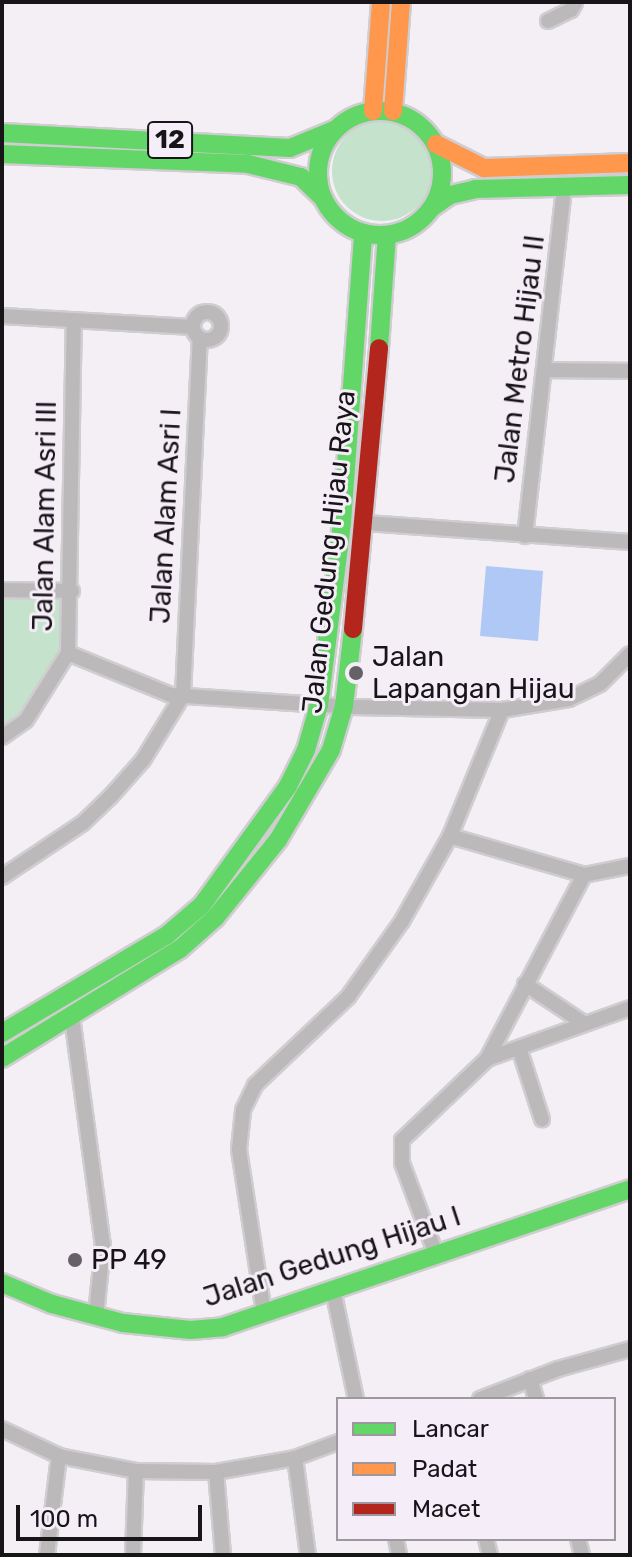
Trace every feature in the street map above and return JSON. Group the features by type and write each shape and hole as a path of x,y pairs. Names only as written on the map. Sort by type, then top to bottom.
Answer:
{"main road":[{"path":"373,111 381,2"},
{"path":"401,2 393,111 413,120 436,144 484,168 630,163"},
{"path":"375,75 395,78"},
{"name":"12","path":"2,133 290,148 373,111 393,111"},
{"path":"323,198 319,162 334,130"},
{"path":"433,207 443,172 436,144"},
{"name":"12","path":"2,154 263,166 301,177 323,198 335,216 363,233"},
{"path":"363,233 387,235 413,227 450,195 475,189 630,185"},
{"name":"Jalan Gedung Hijau Raya","path":"2,1033 167,935 202,905 288,786 319,705 342,522 363,233"},
{"name":"Jalan Gedung Hijau Raya","path":"2,1058 180,949 215,918 278,840 331,750 344,706 366,523 387,235"},
{"path":"363,264 371,259 384,264"},
{"name":"Jalan Gedung Hijau I","path":"2,1283 96,1315 191,1330 223,1327 630,1189"}],"street":[{"path":"548,21 571,10 575,2 590,2"},
{"name":"Jalan Metro Hijau II","path":"525,536 547,370 564,188"},
{"name":"Jalan Alam Asri I","path":"2,316 197,333 183,695"},
{"name":"Jalan Alam Asri III","path":"5,732 42,699 68,653 72,591 74,320"},
{"path":"547,370 630,371"},
{"path":"366,523 630,542"},
{"path":"2,590 72,591"},
{"path":"68,653 158,691 183,695 319,705 502,710 569,699 600,684 630,654"},
{"path":"2,877 83,823 111,796 143,760 183,695"},
{"path":"264,1313 239,1149 243,1110 255,1085 368,972 450,836 502,710"},
{"path":"450,836 584,875 630,866"},
{"path":"436,1254 402,1163 402,1140 487,1059 584,875"},
{"path":"525,984 582,1022"},
{"path":"487,1059 582,1022 630,1008"},
{"path":"72,1017 103,1245 96,1315"},
{"path":"519,1048 542,1119"},
{"path":"333,1290 356,1397"},
{"path":"485,1397 530,1379 630,1349"},
{"path":"530,1379 535,1397"},
{"path":"2,1429 59,1456 136,1471 216,1472 295,1458 336,1443"},
{"path":"47,1555 59,1456"},
{"path":"295,1458 308,1555"},
{"path":"133,1555 136,1471"},
{"path":"216,1472 223,1555"}],"green space":[{"path":"382,121 401,125 417,136 428,152 432,171 428,190 417,206 401,217 382,221 363,217 347,206 336,190 332,171 336,152 347,136 363,125"},
{"path":"2,597 68,598 60,653 19,719 2,729"}],"water":[{"path":"486,566 543,571 538,641 480,636"}],"traffic: fast":[{"path":"380,111 404,115 424,129 438,149 442,173 438,197 424,217 404,231 380,235 356,231 336,217 322,197 318,173 322,149 336,129 356,115 380,111"},
{"path":"2,133 290,148 334,130"},
{"path":"2,154 248,164 301,177 323,198"},
{"path":"433,207 450,195 475,189 630,185"},
{"path":"2,1033 167,935 202,905 288,786 306,750 319,705 342,522 363,233"},
{"path":"379,348 387,235"},
{"path":"2,1058 180,949 215,918 278,840 331,750 344,706 353,629"},
{"path":"2,1283 52,1304 123,1323 191,1330 223,1327 630,1189"}],"traffic: slow":[{"path":"373,111 381,2"},
{"path":"393,111 401,2"},
{"path":"436,144 484,168 630,163"}],"traffic: jam":[{"path":"353,629 379,348"}],"place":[{"name":"Jalan Lapangan Hijau","path":"356,673"},
{"name":"PP 49","path":"75,1260"}]}
